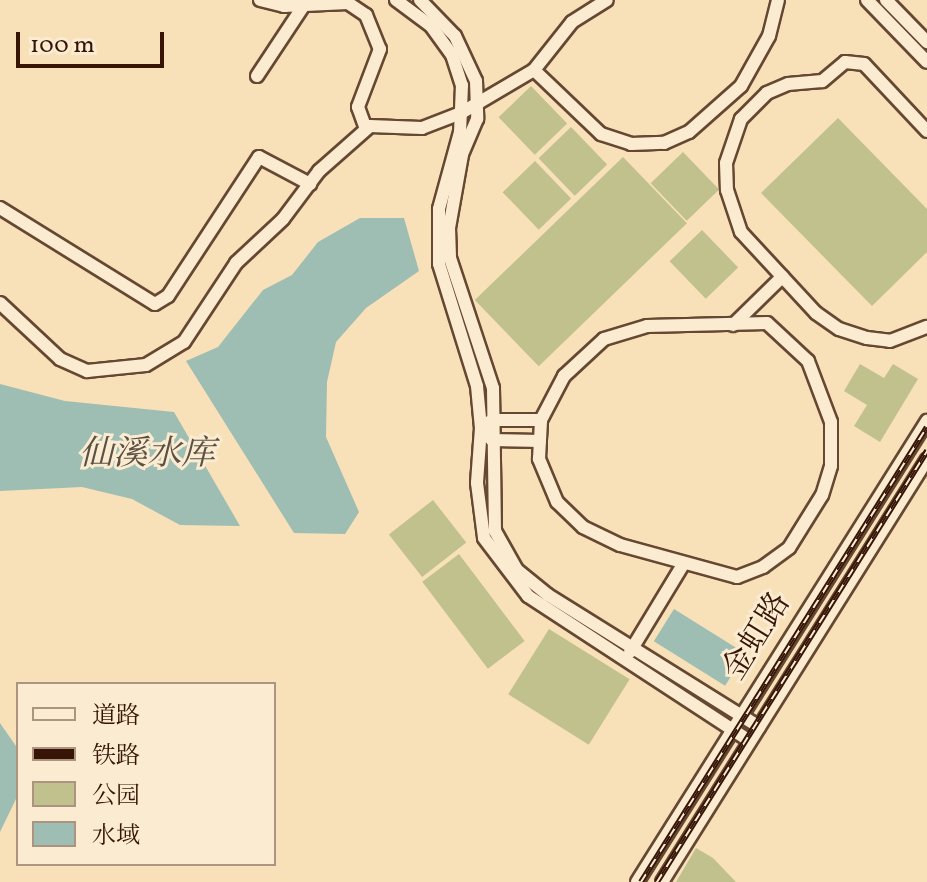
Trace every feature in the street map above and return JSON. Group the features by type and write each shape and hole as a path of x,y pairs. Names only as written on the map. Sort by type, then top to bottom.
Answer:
{"street":[{"path":"260,0 304,5 348,3 372,24 380,49 358,107 366,129"},
{"path":"396,0 431,26 452,55 462,85 461,113 439,209 439,264 477,386 481,428 477,483 484,538 498,561 528,596 750,741"},
{"path":"420,0 455,36 476,81 477,103 449,228 450,258 493,388 495,531 517,570 548,595 759,727"},
{"path":"0,303 60,359 87,371 146,365 184,342 236,263 265,239 310,184 366,129 388,124 422,128 461,113 534,70 572,22 607,0"},
{"path":"534,70 601,134 631,144 664,143 689,132 741,86 769,36 778,0"},
{"path":"867,0 927,62"},
{"path":"886,0 927,42"},
{"path":"257,76 304,5"},
{"path":"927,131 856,60 845,62 822,81 788,84 759,100 741,119 730,144 727,190 741,232 782,277 839,329 890,341 927,327"},
{"path":"741,86 759,100"},
{"path":"0,208 155,304 168,296 259,157 310,184"},
{"path":"733,325 782,277"},
{"path":"767,323 808,361 831,422 831,466 810,520 789,548 763,567 737,577 620,545 583,527 557,502 539,459 541,420 564,376 604,339 647,326 733,325 767,323"},
{"path":"481,428 492,420 541,420"},
{"name":"金虹路","path":"637,882 927,421"},
{"path":"481,428 492,440 540,441"},
{"name":"金虹路","path":"662,882 927,459"},
{"path":"624,661 684,563"}],"green space":[{"path":"531,86 567,123 535,155 499,117"},
{"path":"838,118 927,209 927,252 872,306 761,193"},
{"path":"571,127 607,164 575,196 539,158"},
{"path":"683,152 719,189 687,221 651,183"},
{"path":"623,157 687,223 539,366 475,300"},
{"path":"535,161 571,198 539,230 503,192"},
{"path":"702,230 738,267 706,299 670,261"},
{"path":"860,364 884,378 893,364 918,379 880,442 854,426 867,405 844,391"},
{"path":"433,500 466,543 422,577 389,534"},
{"path":"459,554 525,641 488,669 422,582"},
{"path":"549,629 630,679 589,745 508,694"},
{"path":"696,848 713,858 736,882 676,882"}],"water":[{"path":"360,218 404,218 419,271 366,308 336,342 327,382 326,437 359,512 345,534 294,533 186,361 218,347 263,290 292,275 318,242"},
{"name":"仙溪水库","path":"0,384 65,401 174,412 240,526 180,525 132,499 82,487 0,491"},
{"path":"674,609 745,654 725,686 654,641"},
{"path":"0,723 16,746 16,799 0,832"}],"railway":[{"path":"641,882 927,427"},
{"path":"657,882 927,451"}]}
